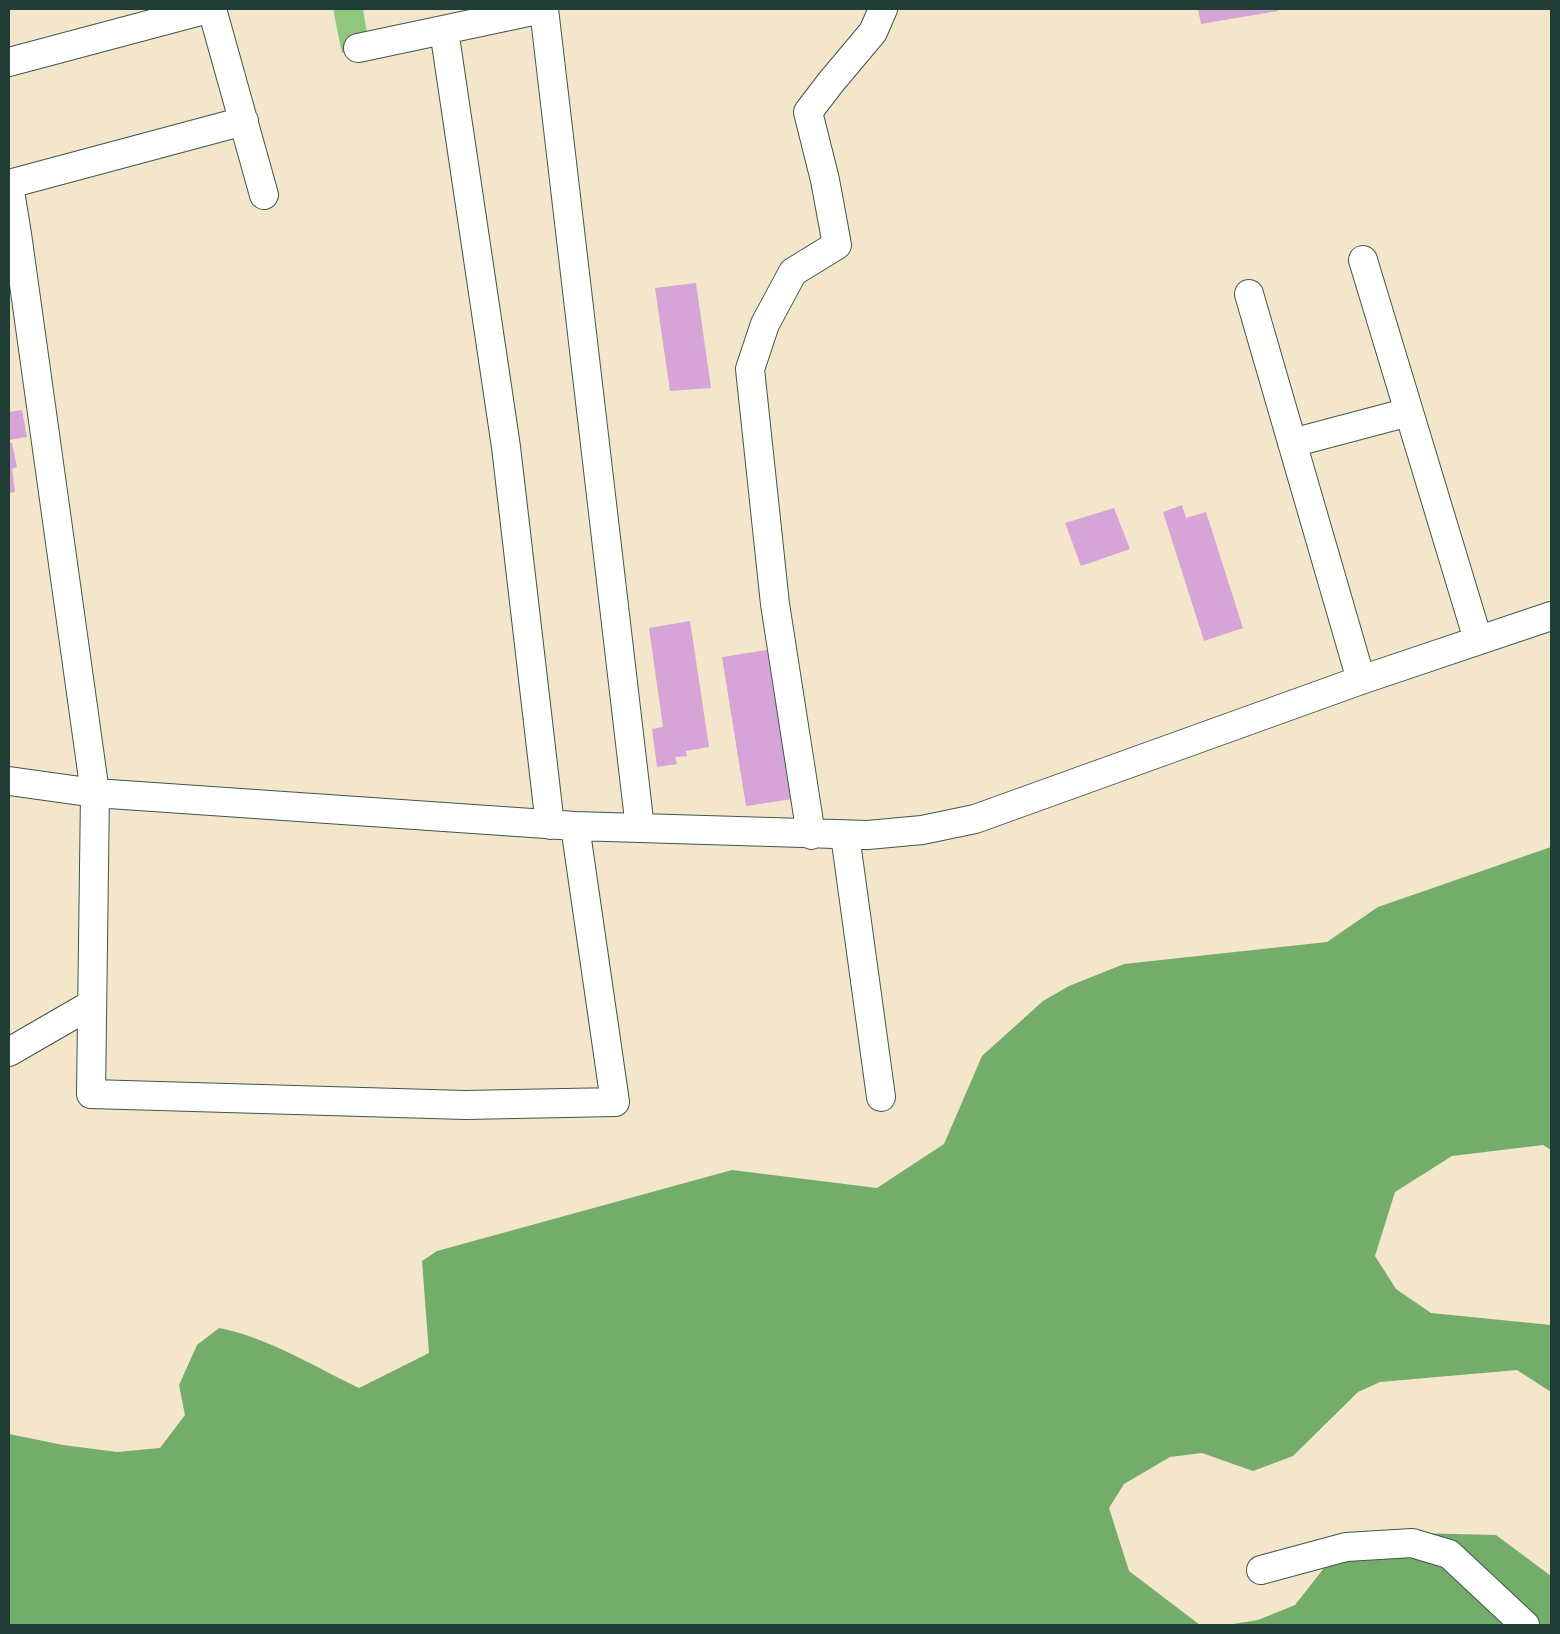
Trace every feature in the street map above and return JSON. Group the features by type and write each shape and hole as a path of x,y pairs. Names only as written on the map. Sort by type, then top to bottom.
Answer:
{"street":[{"path":"9,62 208,9"},
{"path":"212,9 264,195"},
{"path":"358,48 543,9 640,828"},
{"path":"811,835 774,604 750,369 765,324 793,272 837,245 825,180 808,112 873,32 883,9"},
{"path":"244,121 9,185 95,794 91,1094 464,1105 615,1102 562,826 444,30"},
{"path":"1363,260 1478,640"},
{"path":"1249,294 1360,680"},
{"path":"1292,443 1409,412"},
{"path":"9,781 95,794 562,826 868,836 922,830 975,819 1360,680 1551,616"},
{"path":"845,835 881,1097"},
{"path":"9,1052 92,1004"},
{"path":"1261,1570 1346,1547 1412,1543 1450,1554 1524,1625"}],"green space":[{"path":"333,9 363,9 369,45 342,53"},
{"path":"1551,847 1551,1150 1543,1145 1452,1156 1395,1192 1375,1256 1396,1289 1431,1313 1551,1325 1551,1392 1517,1370 1380,1382 1358,1392 1293,1456 1253,1471 1202,1453 1170,1457 1124,1484 1109,1508 1129,1571 1200,1625 9,1625 9,1434 63,1445 117,1452 160,1448 185,1415 179,1385 197,1345 219,1328 256,1338 359,1388 429,1353 422,1261 437,1251 732,1170 877,1188 944,1144 982,1056 1043,1001 1069,986 1124,964 1327,942 1378,907"},
{"path":"1373,1532 1496,1535 1551,1576 1551,1625 1227,1625 1258,1620 1295,1605 1324,1568"}],"building":[{"path":"1198,9 1278,9 1278,11 1201,24"},
{"path":"696,283 711,388 670,391 655,288"},
{"path":"22,410 27,437 9,440 9,412"},
{"path":"9,443 12,443 17,467 12,469 15,492 9,493"},
{"path":"1182,505 1186,518 1206,512 1243,628 1204,641 1163,512"},
{"path":"1114,508 1130,549 1081,566 1065,523"},
{"path":"690,621 709,747 686,751 687,756 675,757 677,764 657,767 652,729 663,727 649,628"},
{"path":"767,650 793,799 746,806 722,657"}]}
